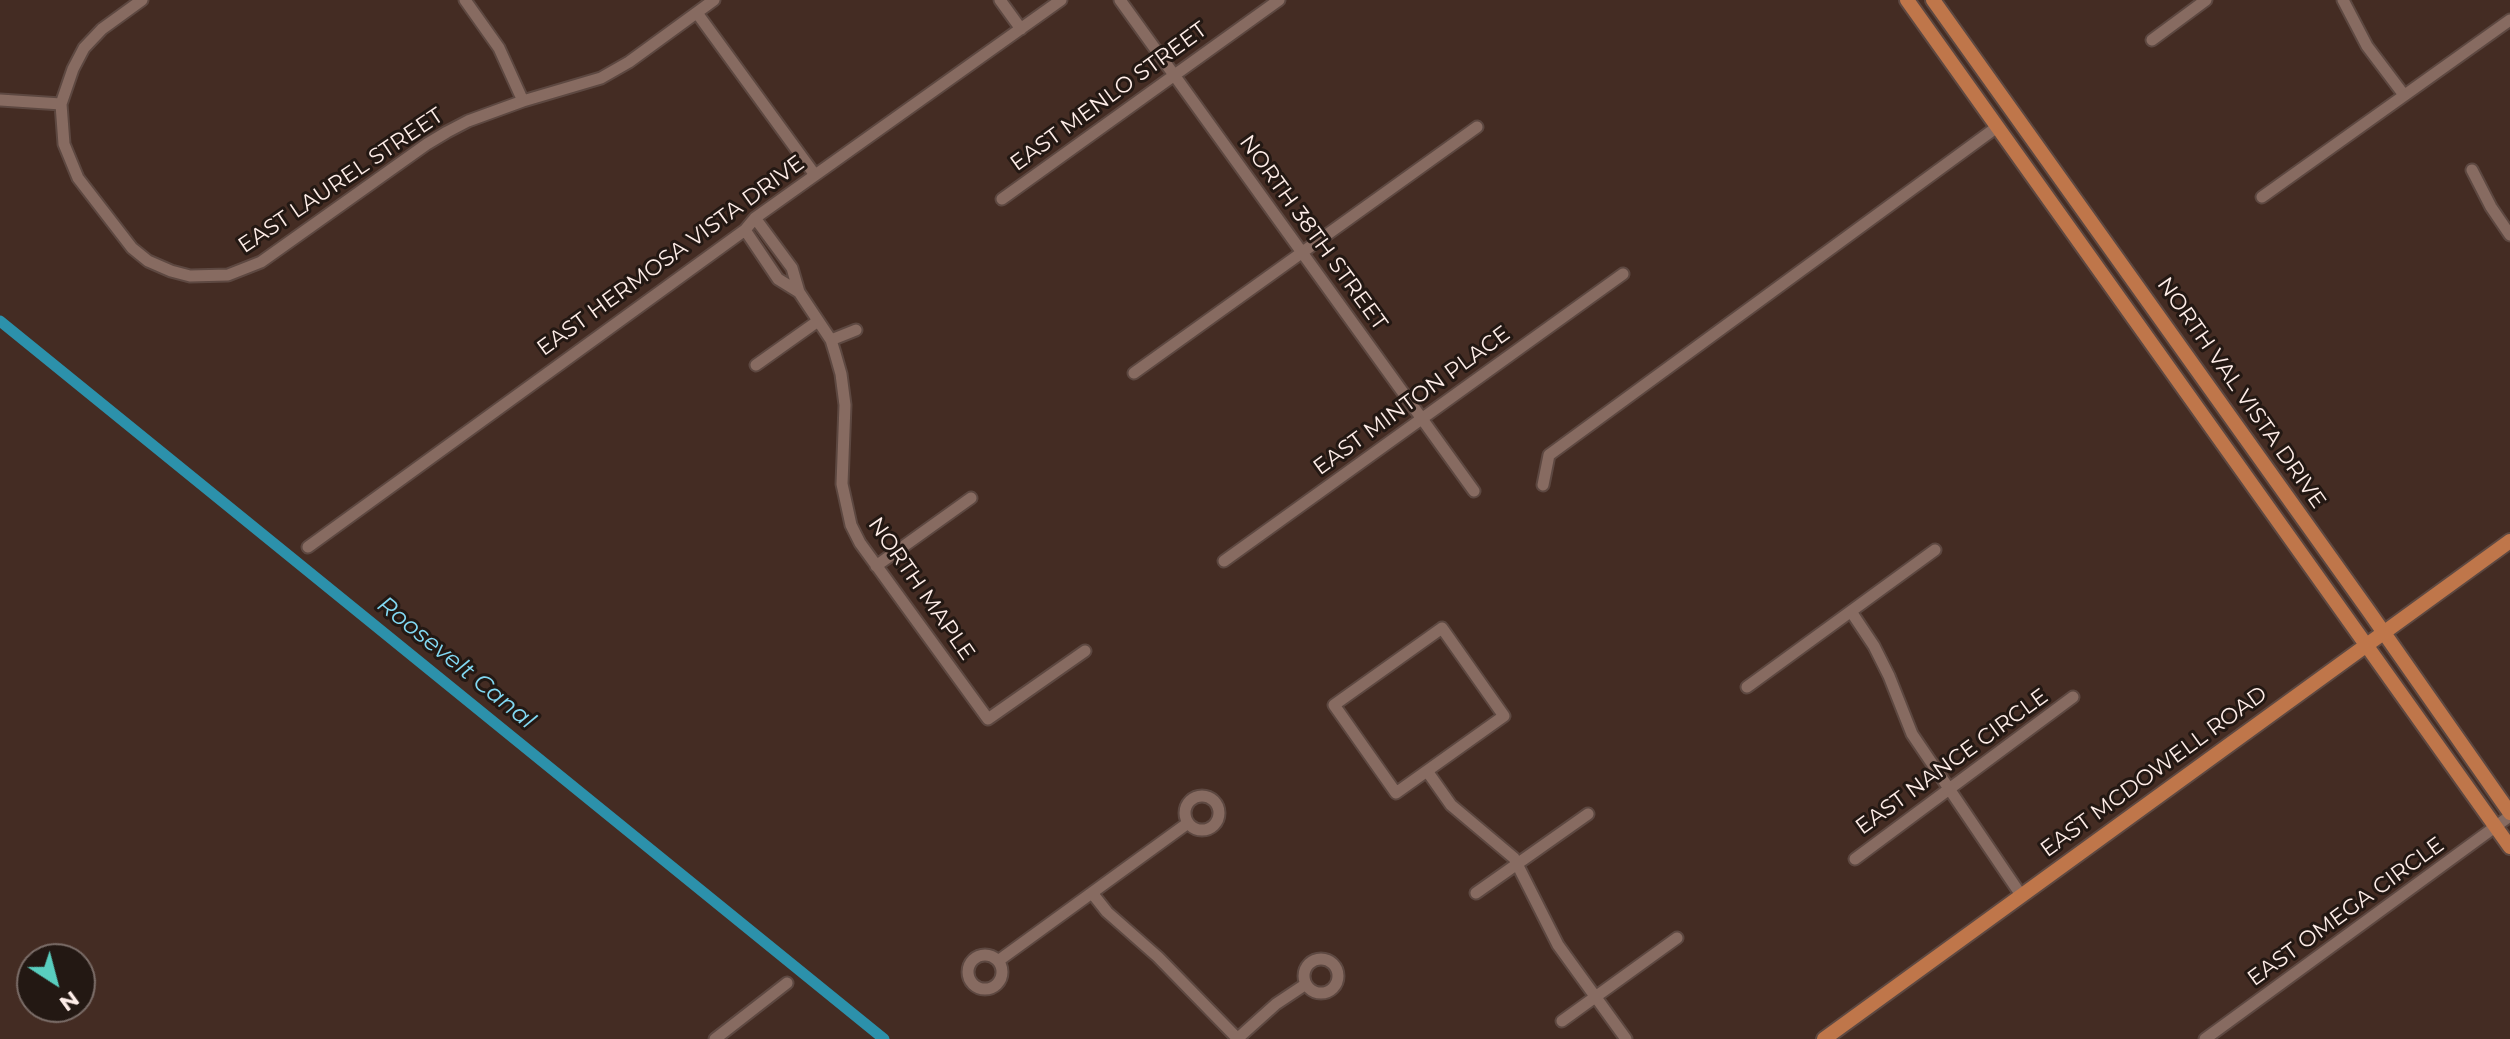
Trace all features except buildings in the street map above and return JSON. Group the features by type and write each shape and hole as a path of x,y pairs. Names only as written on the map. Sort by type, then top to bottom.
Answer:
{"main road":[{"path":"1911,6 1932,0"},
{"name":"NORTH VAL VISTA DRIVE","path":"1932,0 2154,308 2510,815"},
{"name":"NORTH VAL VISTA DRIVE","path":"1911,6 2510,847"},
{"path":"1997,127 2015,114"},
{"path":"2018,155 2035,142"},
{"path":"2136,322 2154,308"},
{"path":"2221,440 2238,427"},
{"name":"EAST MCDOWELL ROAD","path":"1824,1039 2510,541"}],"street":[{"path":"0,100 61,104 68,79 84,48 102,29 142,0"},
{"path":"465,0 499,48 523,101"},
{"name":"EAST LAUREL STREET","path":"61,104 64,144 70,163 118,233 148,261 190,276 212,276 245,270 261,262 427,144 468,121 601,78 629,62 714,0"},
{"path":"1000,0 1021,29"},
{"name":"EAST HERMOSA VISTA DRIVE","path":"308,547 745,230 755,218 1061,0"},
{"name":"NORTH 38TH STREET","path":"1120,0 1474,491"},
{"name":"EAST MENLO STREET","path":"1002,199 1279,0"},
{"path":"2152,40 2206,0"},
{"path":"2343,0 2367,46 2404,95"},
{"path":"697,13 815,175"},
{"path":"2262,197 2510,20"},
{"path":"1134,373 1477,127"},
{"path":"1543,485 1549,455 1997,127"},
{"path":"2472,170 2510,235"},
{"name":"NORTH MAPLE","path":"755,218 792,268 799,292 831,340 841,374 845,405 842,473 851,525 876,566 988,719 1085,651"},
{"name":"NORTH MAPLE","path":"745,230 778,279 799,292"},
{"name":"EAST MINTON PLACE","path":"1224,561 1623,274"},
{"path":"756,365 818,321"},
{"path":"831,340 856,330"},
{"path":"876,566 971,498"},
{"path":"1747,687 1935,550"},
{"path":"1852,613 1879,656 1912,734 2021,895"},
{"path":"1442,628 1504,716 1427,771 1396,793 1334,705 1442,628"},
{"name":"EAST NANCE CIRCLE","path":"1855,859 2073,697"},
{"path":"1427,771 1451,805 1514,858 1558,945 1626,1039"},
{"path":"1476,893 1588,814"},
{"name":"EAST OMEGA CIRCLE","path":"2205,1039 2510,815"},
{"path":"998,961 1188,823"},
{"path":"1092,893 1107,912 1158,957 1238,1039 1276,1004 1306,984"},
{"path":"1562,1021 1677,938"},
{"path":"715,1039 787,983"}],"waterway":[{"name":"Roosevelt Canal","path":"0,321 884,1039"}]}
